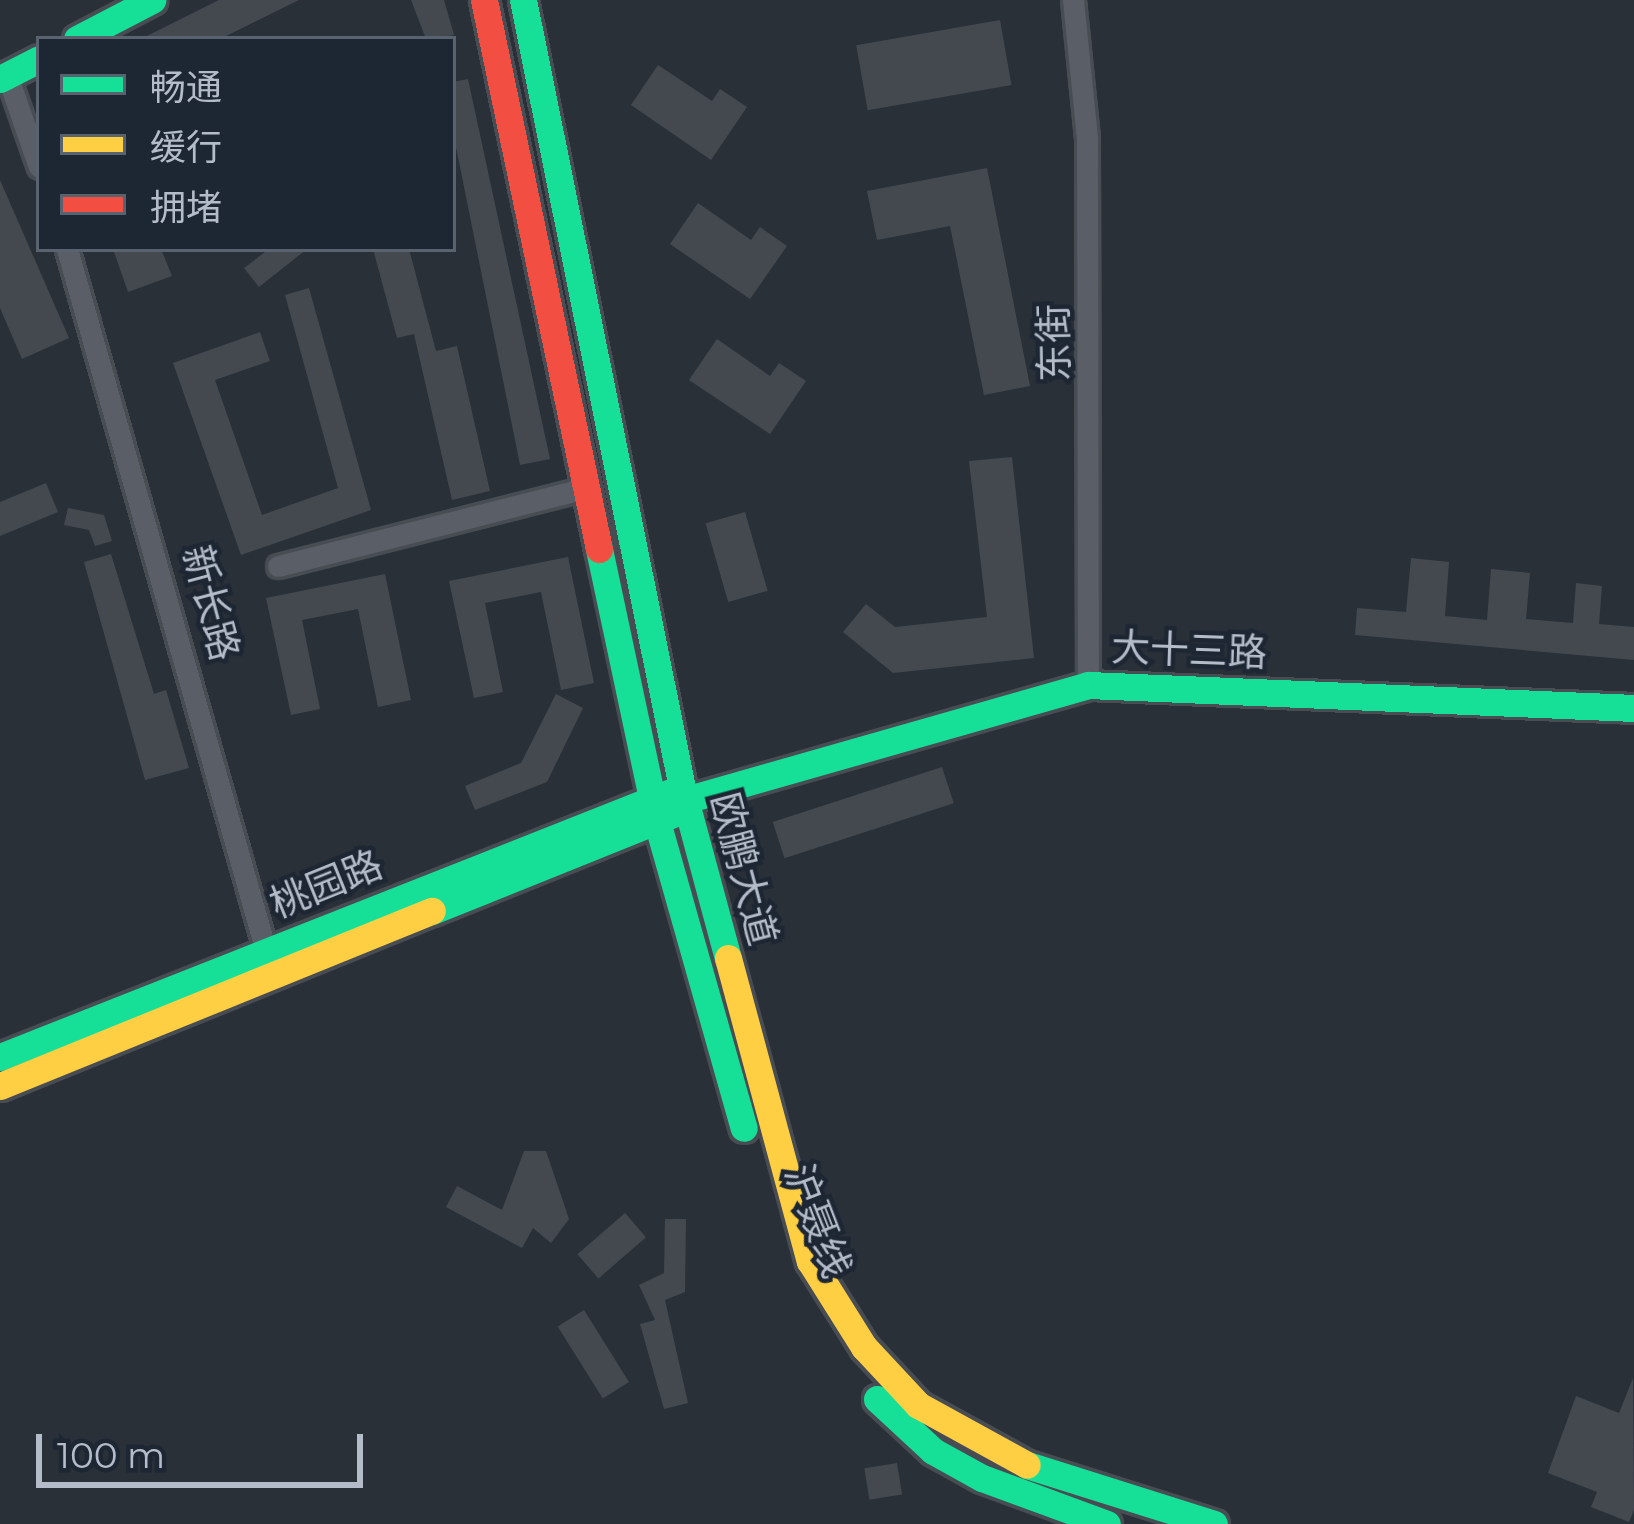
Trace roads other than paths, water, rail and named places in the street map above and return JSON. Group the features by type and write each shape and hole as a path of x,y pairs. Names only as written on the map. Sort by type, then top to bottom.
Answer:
{"main road":[{"path":"83,36 152,0"},
{"name":"欧鹏大道","path":"484,0 654,808"},
{"name":"欧鹏大道","path":"523,0 685,799 810,1261 865,1347 918,1405 970,1440 1068,1483 1214,1524"},
{"path":"2,70 36,60"},
{"name":"大十三路","path":"685,799 1088,685 1634,707"},
{"name":"桃园路","path":"0,1057 267,950 685,799"},
{"path":"0,1086 271,980 654,808"},
{"name":"沪聂线","path":"654,808 767,1210 812,1310 858,1378 933,1451 1069,1518 1107,1524"}],"street":[{"name":"东街","path":"1073,0 1087,139 1088,685"},
{"path":"2,70 36,159"},
{"name":"新长路","path":"68,252 267,950 271,980"},
{"path":"278,566 587,488"}]}
